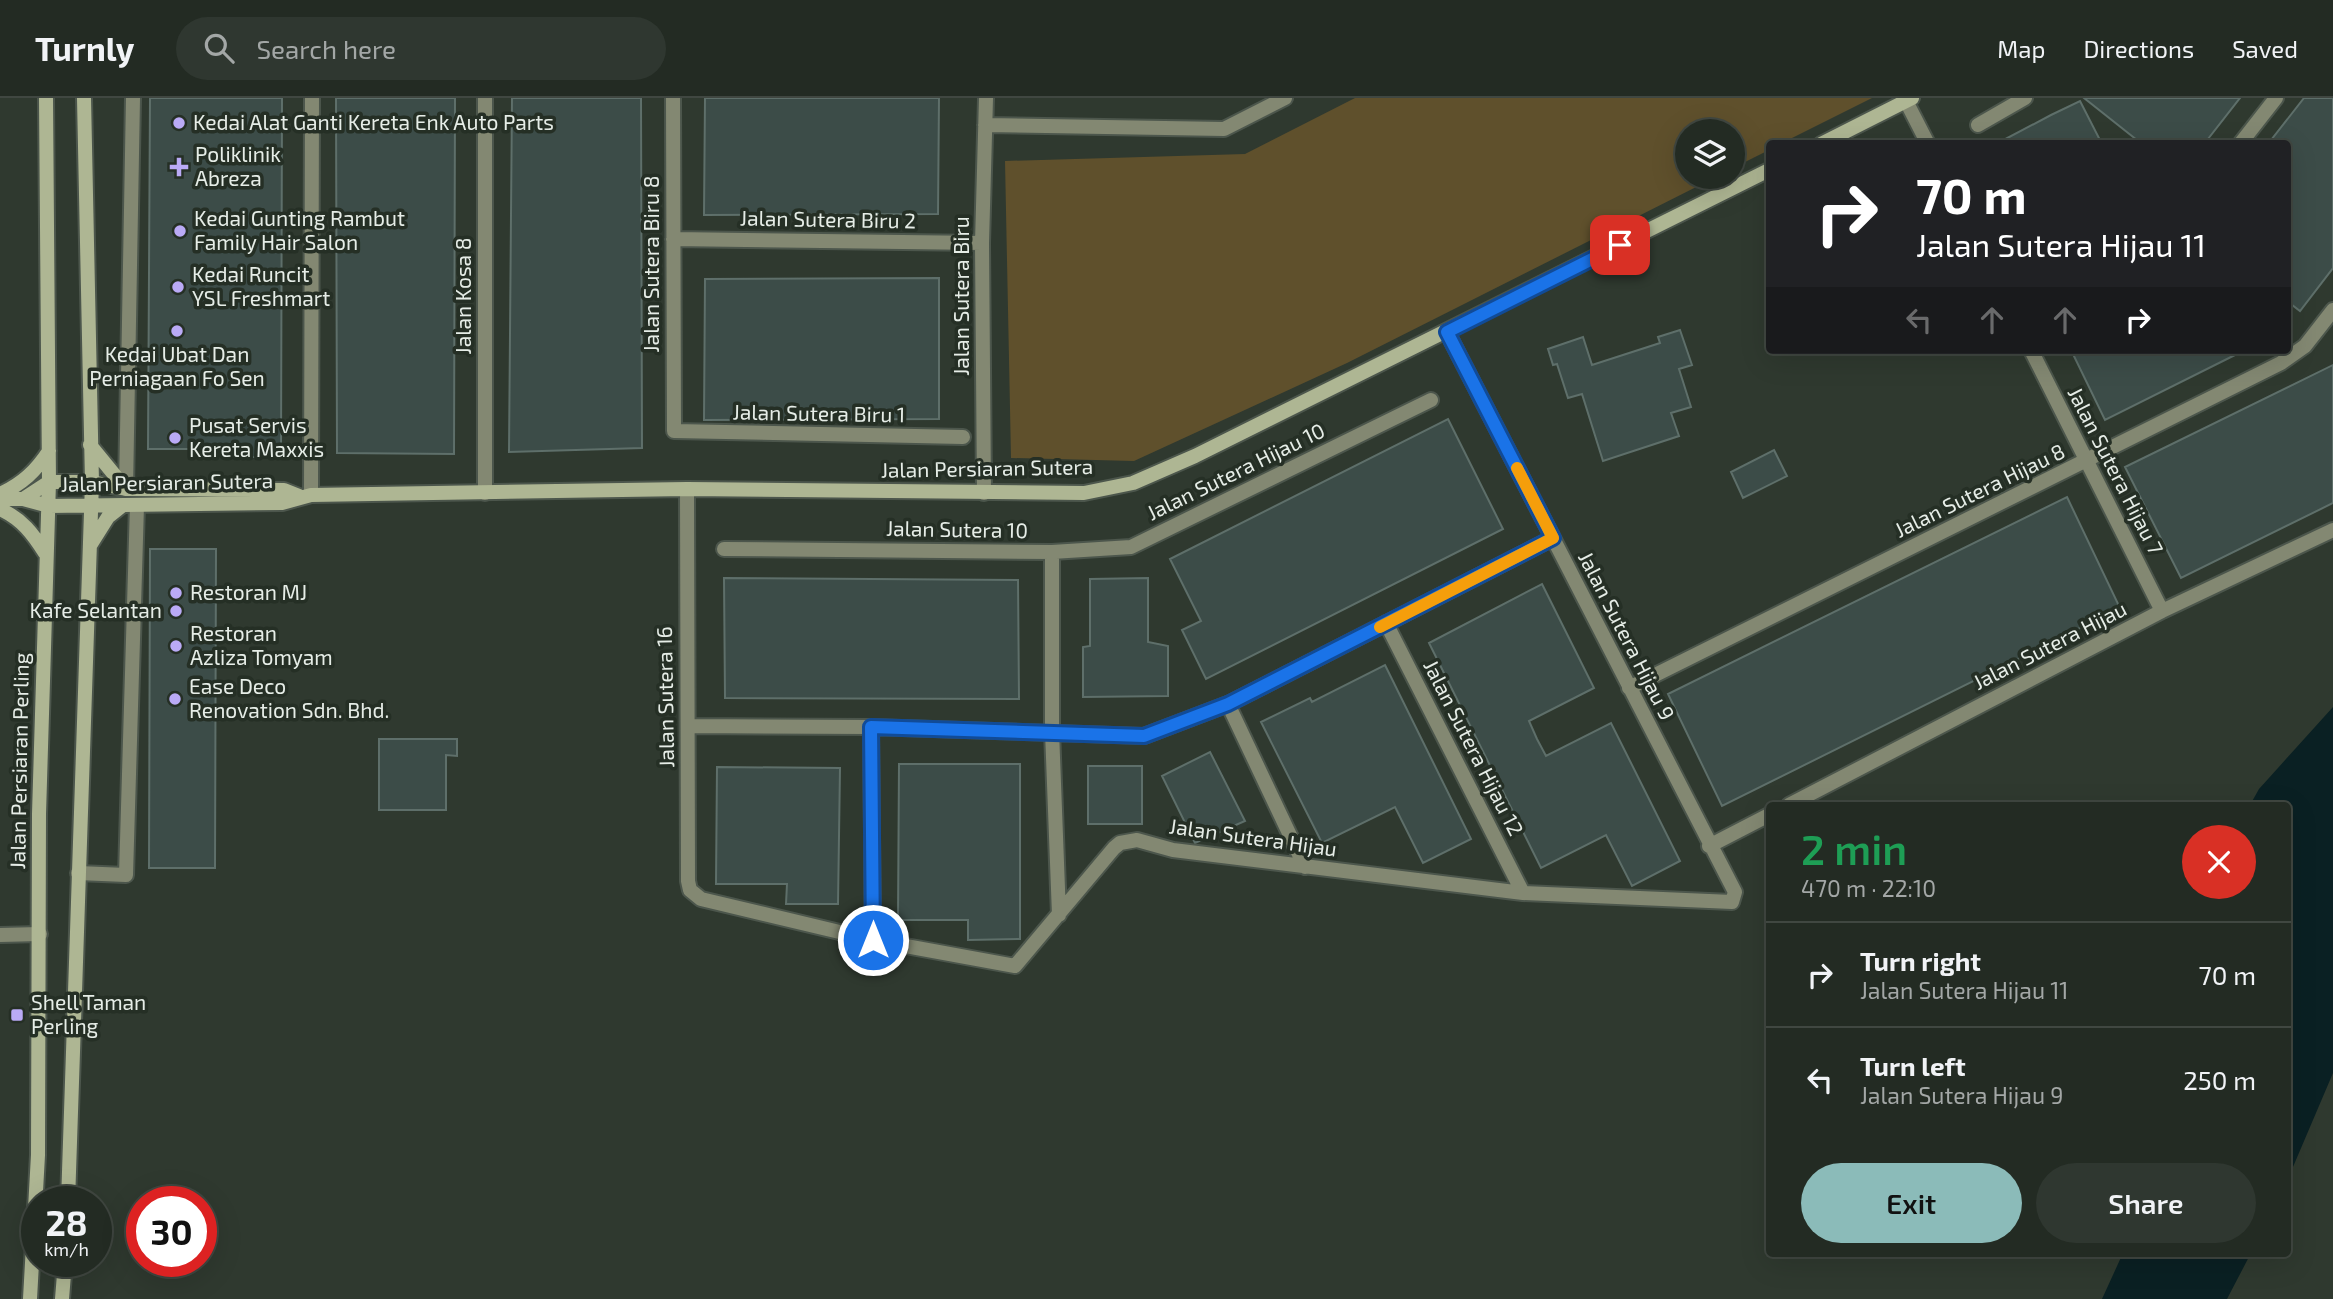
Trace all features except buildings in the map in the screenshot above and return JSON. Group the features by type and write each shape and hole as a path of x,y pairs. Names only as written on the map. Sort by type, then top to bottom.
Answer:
{"main road":[{"name":"Jalan Persiaran Perling","path":"30,1299 38,1142 46,554 49,506 46,98"},
{"path":"68,1186 88,550 92,506 84,98"},
{"path":"1829,140 1909,99"},
{"name":"Jalan Persiaran Sutera","path":"23,499 49,482 92,482 126,489 284,491 305,496 687,489 1084,493 1133,483 1195,456 1766,172"},
{"path":"89,444 126,489"},
{"path":"0,497 37,470 49,451"},
{"name":"Jalan Persiaran Sutera","path":"23,499 49,506 92,506 282,503 305,496"},
{"path":"0,497 23,499"},
{"path":"88,550 102,525 130,505"},
{"path":"0,509 12,515 32,532 46,554"},
{"path":"62,1299 64,1277"}],"street":[{"path":"126,489 133,98"},
{"path":"305,496 312,98"},
{"name":"Jalan Kosa 8","path":"485,98 485,493"},
{"name":"Jalan Sutera Biru 8","path":"673,98 674,431"},
{"name":"Jalan Sutera Biru","path":"984,493 982,243 986,98"},
{"path":"985,125 1224,129 1285,98"},
{"path":"1978,125 2025,98"},
{"path":"2243,140 2276,98"},
{"path":"1909,99 1925,140"},
{"name":"Jalan Sutera Biru 2","path":"673,239 982,243"},
{"name":"Jalan Sutera Hijau 8","path":"1629,688 2087,462 2293,356 2333,310"},
{"name":"Jalan Sutera Hijau 9","path":"1447,332 1709,846"},
{"name":"Jalan Sutera Hijau 7","path":"2033,354 2162,611"},
{"name":"Jalan Sutera Hijau 10","path":"1052,552 1131,547 1430,400"},
{"name":"Jalan Sutera Biru 1","path":"674,431 963,437"},
{"name":"Jalan Sutera 16","path":"687,489 688,881 690,890 701,900"},
{"path":"78,873 126,875 130,505"},
{"name":"Jalan Sutera Hijau","path":"1795,802 2162,611 2333,530"},
{"path":"688,726 871,727 1144,736 1228,704 1553,538"},
{"name":"Jalan Sutera 10","path":"724,549 1052,552 1052,731 1059,915"},
{"name":"Jalan Sutera Hijau 12","path":"1386,623 1523,893"},
{"path":"1228,704 1305,867"},
{"path":"871,727 873,940"},
{"path":"1709,846 1766,817"},
{"name":"Jalan Sutera Hijau","path":"701,900 873,940 1015,966 1114,848 1128,841 1305,867 1523,893 1732,902 1735,892 1709,846"},
{"path":"0,935 40,934"}],"shaded area":[{"path":"1355,98 1872,98 1788,140 1766,140 1766,152 1745,162 1745,119 1675,119 1675,189 1692,189 1347,363 1134,461 1011,458 1005,161 1245,154"}],"water":[{"path":"2333,707 2333,1073 2291,1172 2291,802 2252,802 2259,789"},
{"path":"2121,1257 2249,1257 2227,1299 2102,1299"}],"slow traffic":[{"path":"1380,627 1553,538 1517,468"}],"place":[{"name":"Kedai Alat Ganti Kereta Enk Auto Parts","path":"179,123"},
{"name":"Poliklinik Abreza","path":"179,167"},
{"name":"Kedai Gunting Rambut Family Hair Salon","path":"180,231"},
{"name":"Kedai Runcit YSL Freshmart","path":"178,287"},
{"name":"Kedai Ubat Dan Perniagaan Fo Sen","path":"177,331"},
{"name":"Pusat Servis Kereta Maxxis","path":"175,438"},
{"name":"Restoran MJ","path":"176,593"},
{"name":"Kafe Selantan","path":"176,611"},
{"name":"Restoran Azliza Tomyam","path":"176,646"},
{"name":"Ease Deco Renovation Sdn. Bhd.","path":"175,699"},
{"name":"Shell Taman Perling","path":"17,1015"}],"route":[{"path":"873,940 871,727 1144,736 1228,704 1553,538 1447,332 1620,245"}]}
